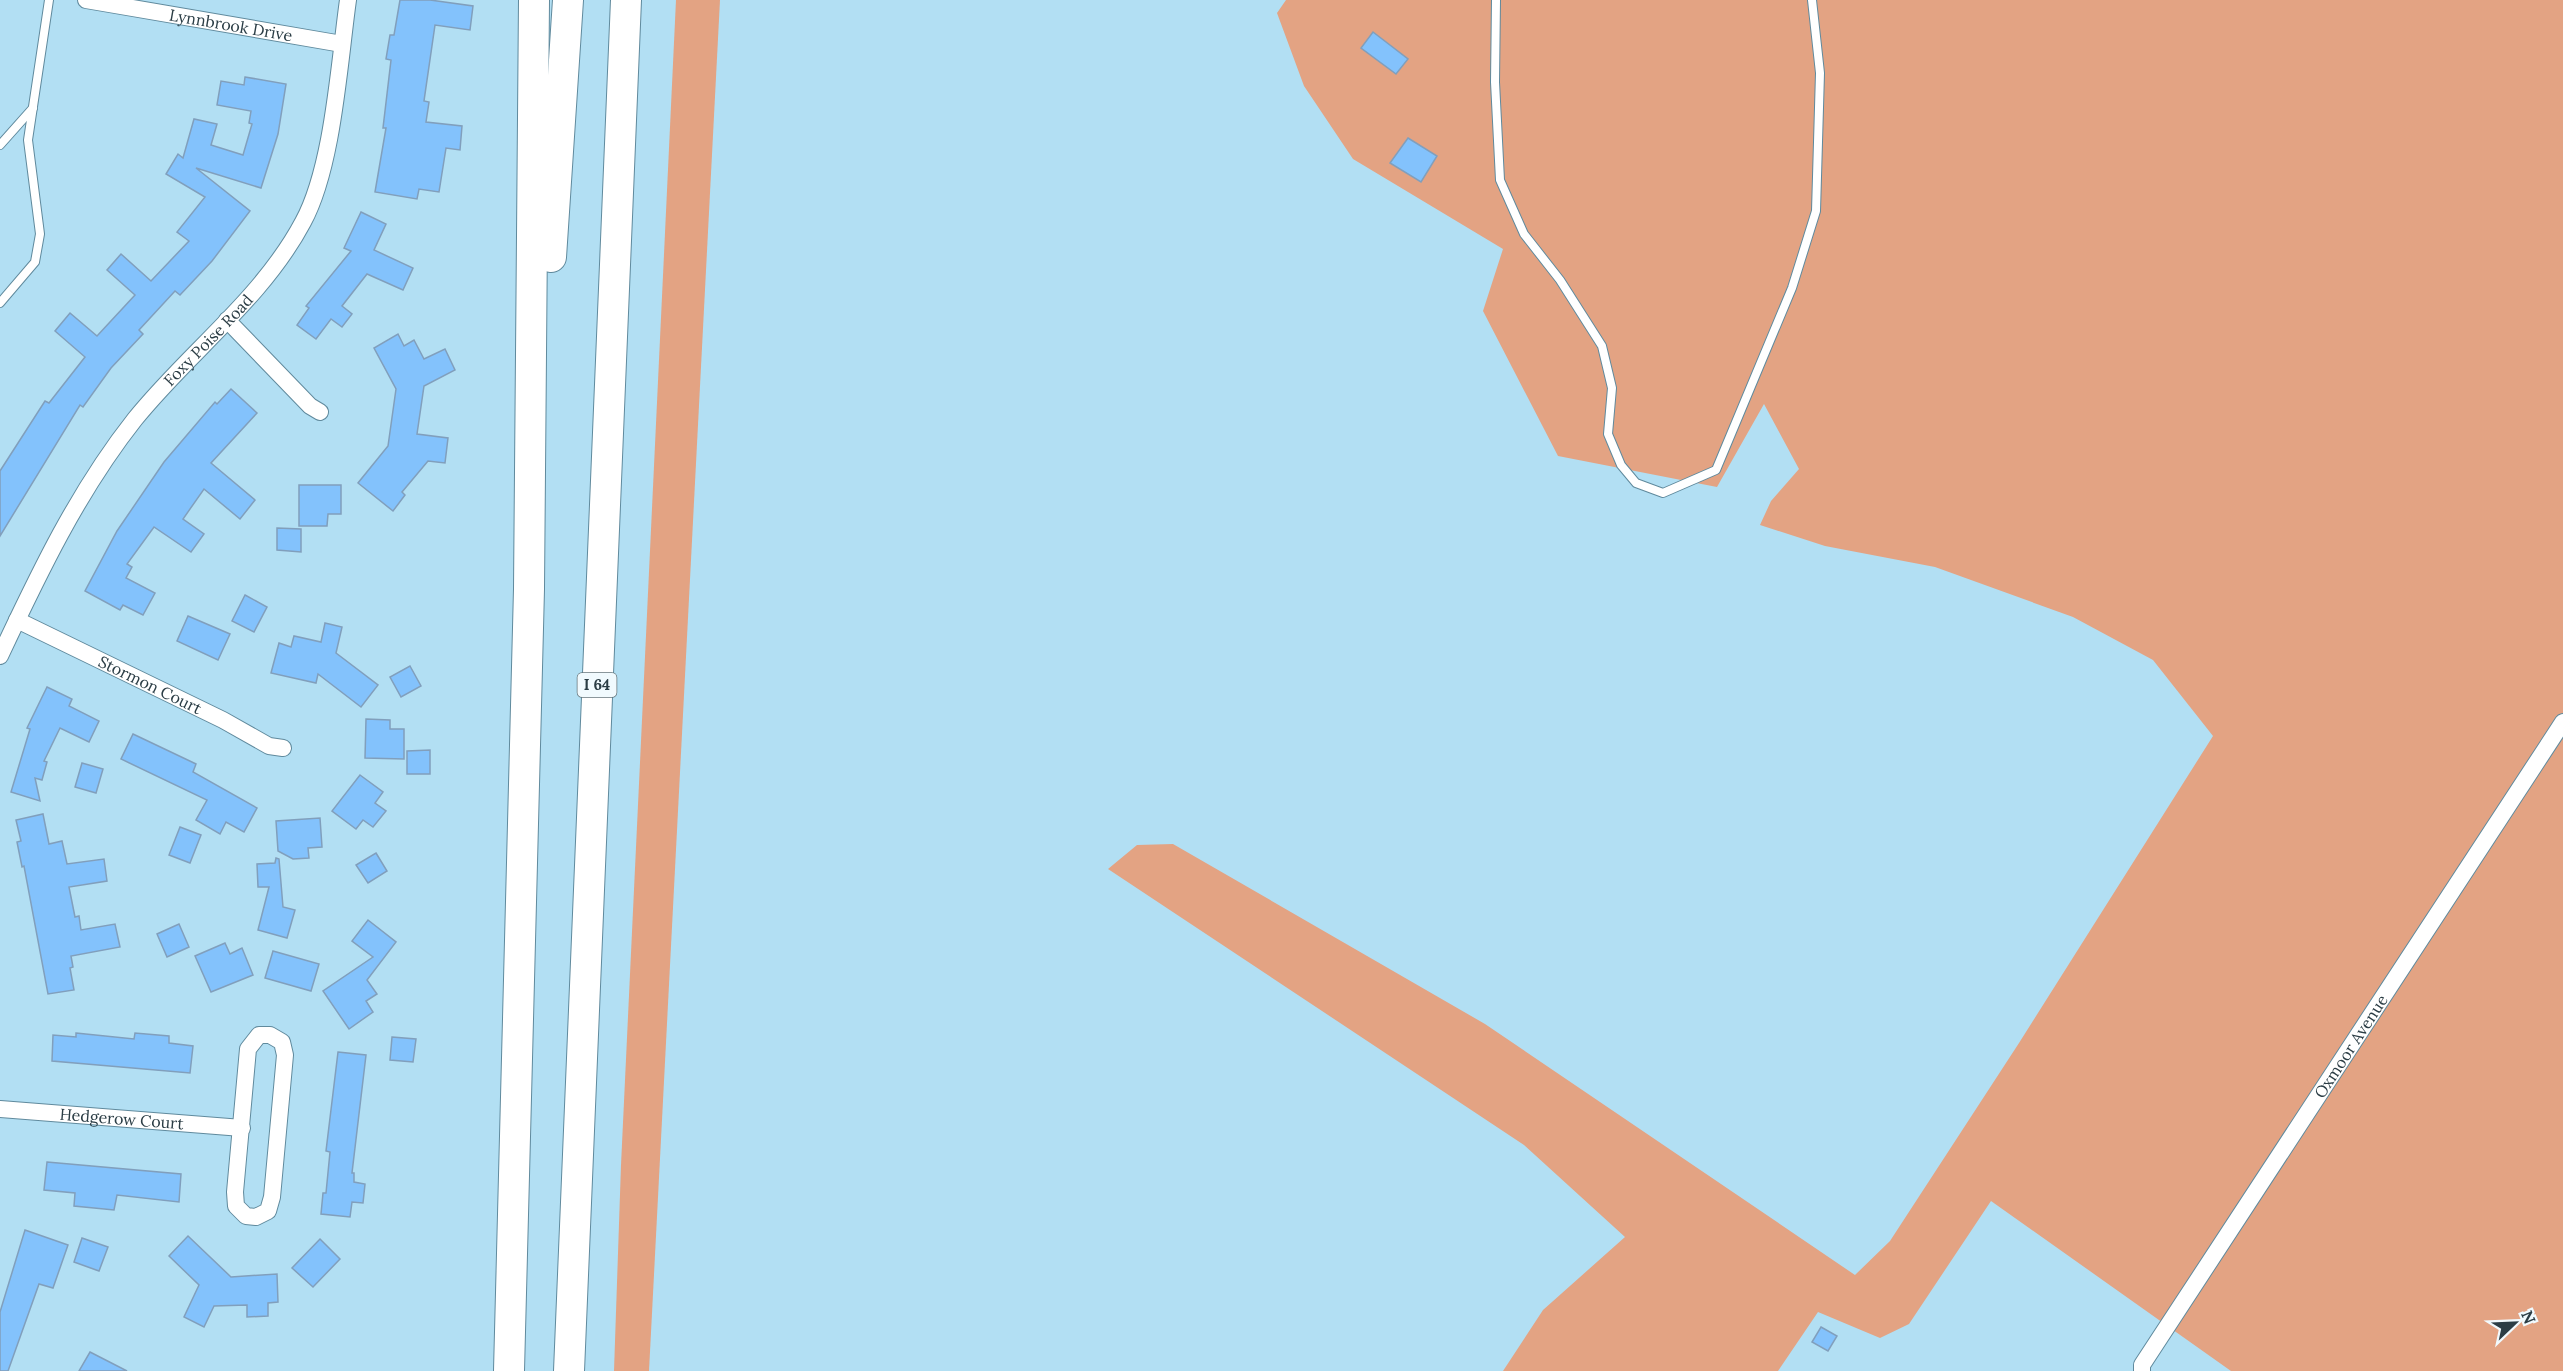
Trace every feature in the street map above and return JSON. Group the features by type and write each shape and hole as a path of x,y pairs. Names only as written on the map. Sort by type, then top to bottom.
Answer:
{"highway":[{"path":"509,1371 529,589 534,0"},
{"path":"529,589 568,0"},
{"name":"I 64","path":"569,1371 586,909 604,545 626,0"}],"street":[{"name":"Lynnbrook Drive","path":"86,0 342,44"},
{"name":"Foxy Poise Road","path":"0,656 63,527 99,468 162,388 227,320 276,264 303,222 315,194 325,157 348,0"},
{"path":"227,320 309,406 320,412"},
{"name":"Stormon Court","path":"17,620 223,720 269,746 283,748"},
{"name":"Oxmoor Avenue","path":"2138,1369 2563,722"},
{"path":"259,1035 270,1035 282,1042 285,1055 272,1197 268,1211 256,1217 246,1216 236,1206 235,1192 242,1128 248,1048 259,1035"},
{"name":"Hedgerow Court","path":"0,1109 242,1128"}],"lane":[{"path":"0,303 34,262 40,234 28,140 50,0"},
{"path":"1496,0 1495,82 1500,180 1524,234 1560,280 1602,346 1612,388 1608,434 1621,465 1636,483 1664,493 1716,470 1792,288 1816,211 1820,73 1812,0"},
{"path":"0,145 33,108"}],"shaded area":[{"path":"676,0 720,0 649,1371 614,1371 621,1165"},
{"path":"1286,0 2563,0 2563,1371 2231,1371 1991,1201 1909,1324 1880,1338 1818,1312 1778,1371 1503,1371 1543,1310 1625,1237 1524,1145 1108,869 1137,845 1173,844 1485,1024 1855,1275 1890,1241 2019,1043 2213,736 2153,660 2073,617 1935,567 1825,546 1760,525 1771,501 1799,469 1764,404 1717,487 1558,456 1483,311 1503,249 1353,159 1304,86 1277,13"}],"building":[{"path":"400,0 430,0 473,6 470,30 435,25 424,101 429,102 426,122 462,126 460,150 446,148 439,192 419,189 417,199 375,192 386,128 383,128 391,60 386,59 390,35 394,35"},
{"path":"1373,32 1408,59 1396,74 1361,48"},
{"path":"245,77 286,84 278,134 261,188 196,168 250,211 212,261 180,295 175,291 139,330 143,334 111,368 83,407 80,405 0,536 0,471 45,401 49,403 85,357 55,331 70,313 97,336 135,295 107,270 121,254 151,281 189,241 177,232 205,197 166,174 178,154 183,158 194,119 217,124 211,145 243,155 252,124 249,123 251,111 217,105 221,81 244,85"},
{"path":"1408,138 1437,156 1421,182 1390,163"},
{"path":"361,212 386,224 374,250 413,268 403,290 367,274 342,306 352,314 342,327 331,319 316,339 297,325 309,308 306,306 351,251 344,248"},
{"path":"398,334 404,346 414,340 424,359 445,349 455,370 424,386 417,434 448,438 445,463 428,461 402,492 405,495 393,511 358,483 388,446 396,389 374,348"},
{"path":"231,389 257,413 211,463 255,500 240,519 204,489 183,519 204,534 191,552 154,527 127,564 132,567 126,578 155,593 143,615 123,605 120,610 85,591 117,531 164,462 215,402 217,404"},
{"path":"299,485 341,485 341,514 328,514 327,526 299,526"},
{"path":"277,528 301,529 301,552 277,550"},
{"path":"245,595 267,607 254,632 232,621"},
{"path":"188,616 230,634 218,660 177,641"},
{"path":"325,623 342,627 336,653 378,685 361,707 318,674 316,683 271,673 279,643 291,647 294,636 321,642"},
{"path":"410,666 421,686 401,697 390,677"},
{"path":"47,687 72,699 69,706 99,721 89,742 60,728 44,761 47,762 42,780 35,778 40,801 11,792 30,729 27,728"},
{"path":"366,719 390,720 390,729 404,729 404,759 365,758"},
{"path":"133,734 196,764 193,772 257,808 244,832 226,822 220,834 196,820 207,800 121,759"},
{"path":"430,750 430,774 407,774 407,751"},
{"path":"82,763 103,769 96,793 75,787"},
{"path":"360,775 383,792 375,803 386,811 373,827 363,820 356,829 332,811"},
{"path":"43,814 49,844 62,841 67,864 104,859 107,881 69,887 75,917 79,916 81,930 115,924 120,947 71,956 73,967 70,968 74,990 48,994 24,866 22,867 17,842 21,841 16,820"},
{"path":"320,818 322,847 308,848 309,858 293,859 278,851 276,821"},
{"path":"180,827 201,835 190,863 169,855"},
{"path":"376,853 387,871 368,883 356,865"},
{"path":"276,858 279,859 283,907 295,910 287,938 258,930 269,887 258,887 257,864 275,863"},
{"path":"368,920 396,942 367,980 377,994 366,1001 373,1012 349,1029 323,991 373,957 352,941"},
{"path":"179,924 189,947 167,957 157,934"},
{"path":"225,943 230,954 242,948 253,975 211,992 195,956"},
{"path":"273,951 319,964 311,991 265,978"},
{"path":"76,1033 134,1039 135,1033 169,1036 169,1043 193,1046 190,1073 52,1061 53,1035 76,1037"},
{"path":"392,1037 416,1039 413,1062 390,1060"},
{"path":"338,1052 366,1055 352,1173 354,1173 354,1182 365,1184 363,1203 352,1202 350,1217 321,1214 323,1193 326,1193 330,1152 326,1151"},
{"path":"47,1162 181,1174 179,1202 117,1195 114,1210 74,1206 75,1193 44,1190"},
{"path":"25,1230 68,1245 53,1288 39,1284 8,1371 0,1371 0,1312"},
{"path":"188,1236 231,1277 277,1274 278,1302 268,1303 268,1316 247,1317 247,1305 214,1306 204,1327 184,1317 199,1285 169,1256"},
{"path":"82,1238 108,1247 99,1271 74,1262"},
{"path":"320,1239 340,1259 313,1287 292,1268"},
{"path":"1821,1327 1837,1336 1828,1351 1812,1342"},
{"path":"90,1352 127,1371 79,1371"}]}
